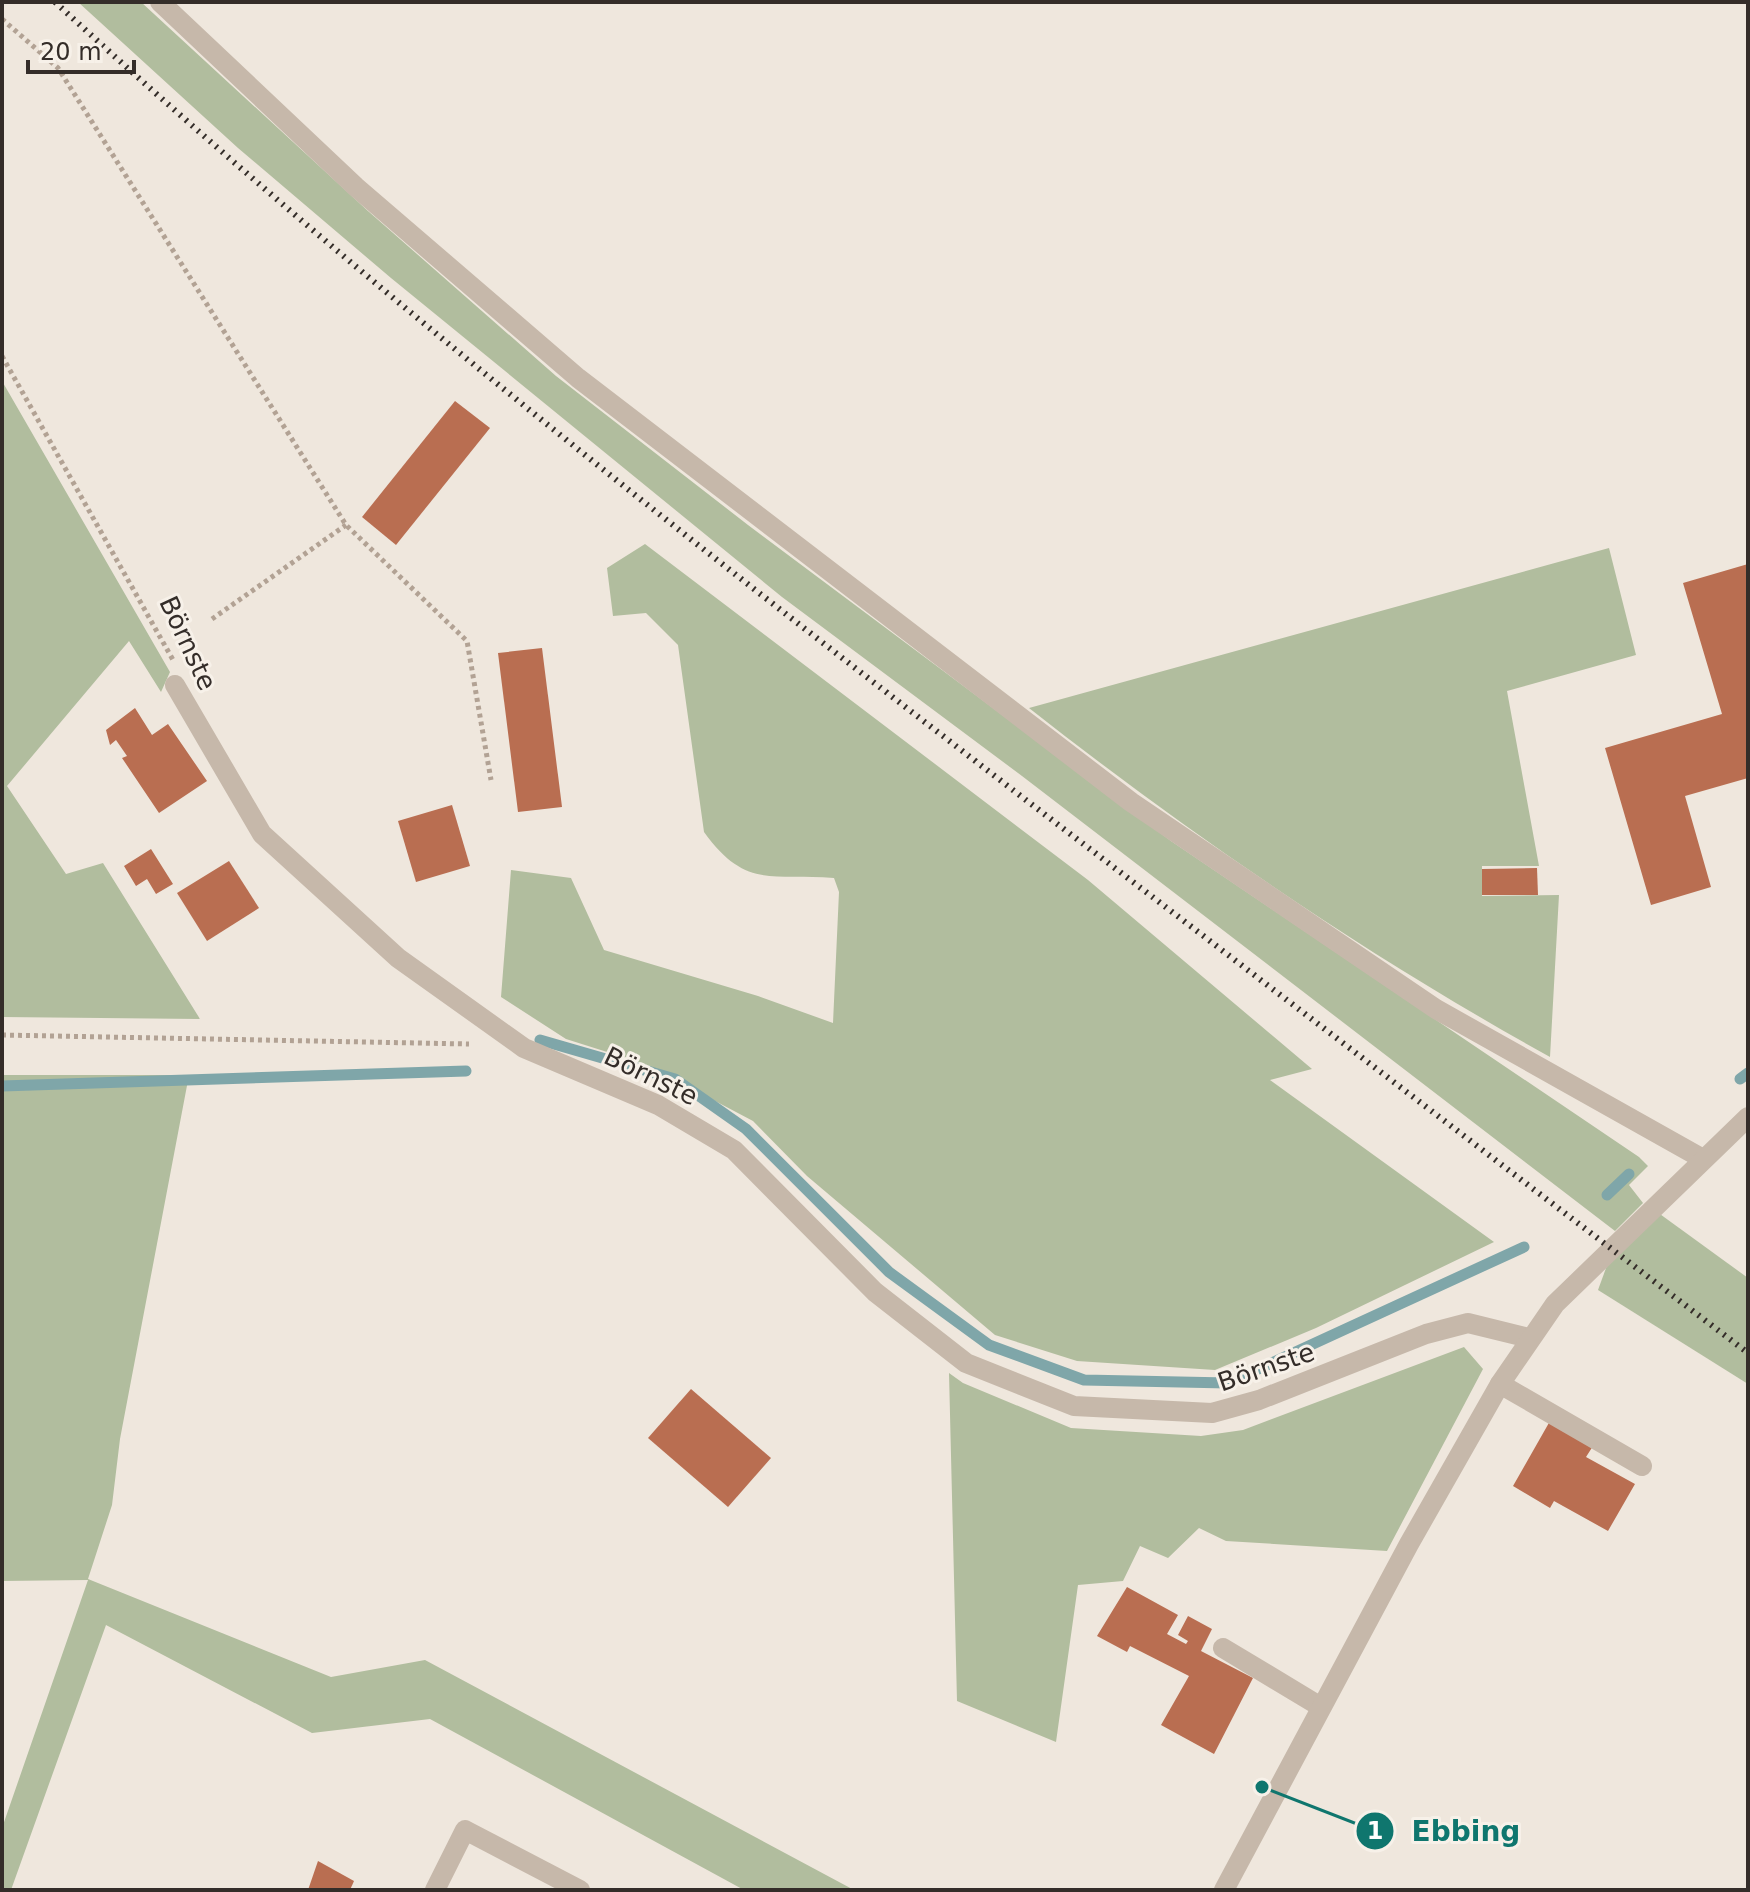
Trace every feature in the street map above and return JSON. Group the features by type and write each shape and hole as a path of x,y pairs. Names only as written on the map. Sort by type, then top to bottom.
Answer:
{"street":[{"path":"160,2 356,187 578,378 1131,802 1436,1009 1703,1159"},
{"name":"Börnste","path":"175,685 262,834 398,958 490,1020 524,1048 658,1105 734,1150 875,1292 966,1363 1074,1406 1212,1413 1259,1400 1426,1334 1468,1323 1529,1338"},
{"path":"1224,1890 1321,1707 1500,1384 1529,1338 1555,1304 1748,1117"},
{"path":"1500,1384 1642,1466"},
{"path":"1223,1648 1321,1707"},
{"path":"435,1890 465,1830 580,1890"}],"path":[{"path":"2,19 58,68 346,525 467,641 491,780"},
{"name":"Börnste","path":"2,356 175,664 175,685"},
{"path":"212,619 346,525"},
{"path":"2,1035 477,1044"}],"green space":[{"path":"78,2 141,2 368,211 556,376 748,525 1171,841 1639,1157 1648,1166 1629,1185 1643,1203 1615,1231 1022,776 782,597 391,278 238,148"},
{"path":"2,381 170,672 161,692 129,641 7,786 66,874 103,863 200,1019 2,1017"},
{"path":"645,544 1088,880 1312,1069 1270,1080 1494,1242 1316,1328 1215,1370 1077,1361 995,1335 807,1176 753,1121 645,1064 566,1039 501,997 511,870 571,878 604,950 758,996 833,1023 839,892 834,878 762,875 733,863 719,850 704,832 678,645 646,613 613,616 607,568"},
{"path":"1609,548 1636,655 1507,691 1539,866 1482,866 1482,896 1559,895 1550,1057 1415,978 1283,893 1154,803 1029,708"},
{"path":"2,1075 189,1075 120,1439 112,1505 88,1579 331,1677 425,1660 854,1890 744,1890 430,1719 312,1733 106,1625 11,1890 2,1890 2,1828 88,1580 2,1581"},
{"path":"1653,1209 1748,1278 1748,1384 1598,1290 1613,1249"},
{"path":"1464,1347 1483,1369 1387,1551 1226,1541 1199,1528 1168,1558 1140,1546 1123,1581 1078,1585 1056,1742 957,1701 949,1373 963,1383 1071,1428 1201,1436 1243,1430"}],"building":[{"path":"455,401 490,428 396,545 362,517"},
{"path":"1748,564 1748,778 1685,796 1711,887 1651,905 1605,748 1722,714 1683,583"},
{"path":"542,648 562,807 518,812 498,653"},
{"path":"135,708 152,735 168,724 207,781 159,813 122,758 127,756 116,740 110,745 106,730"},
{"path":"452,805 470,866 416,882 398,821"},
{"path":"151,849 173,884 156,894 147,879 136,886 124,866"},
{"path":"229,861 259,908 207,941 177,893"},
{"path":"1537,868 1538,895 1482,895 1482,869"},
{"path":"691,1389 771,1458 728,1507 648,1438"},
{"path":"1550,1421 1593,1446 1586,1457 1635,1484 1608,1531 1554,1501 1550,1508 1513,1486"},
{"path":"1127,1587 1178,1615 1167,1634 1186,1644 1188,1641 1178,1635 1188,1616 1212,1629 1201,1651 1253,1678 1214,1754 1161,1725 1189,1676 1130,1646 1127,1652 1097,1636"},
{"path":"318,1861 354,1881 350,1890 308,1890"}],"waterway":[{"path":"540,1040 675,1079 746,1129 889,1272 989,1345 1084,1380 1228,1383 1524,1247"},
{"path":"2,1086 466,1071"},
{"path":"1740,1079 1748,1073"},
{"path":"1607,1195 1629,1174"}],"railway":[{"path":"55,2 289,210 652,508 1022,797 1748,1353"}],"place":[{"name":"Ebbing","path":"1262,1787"}]}
